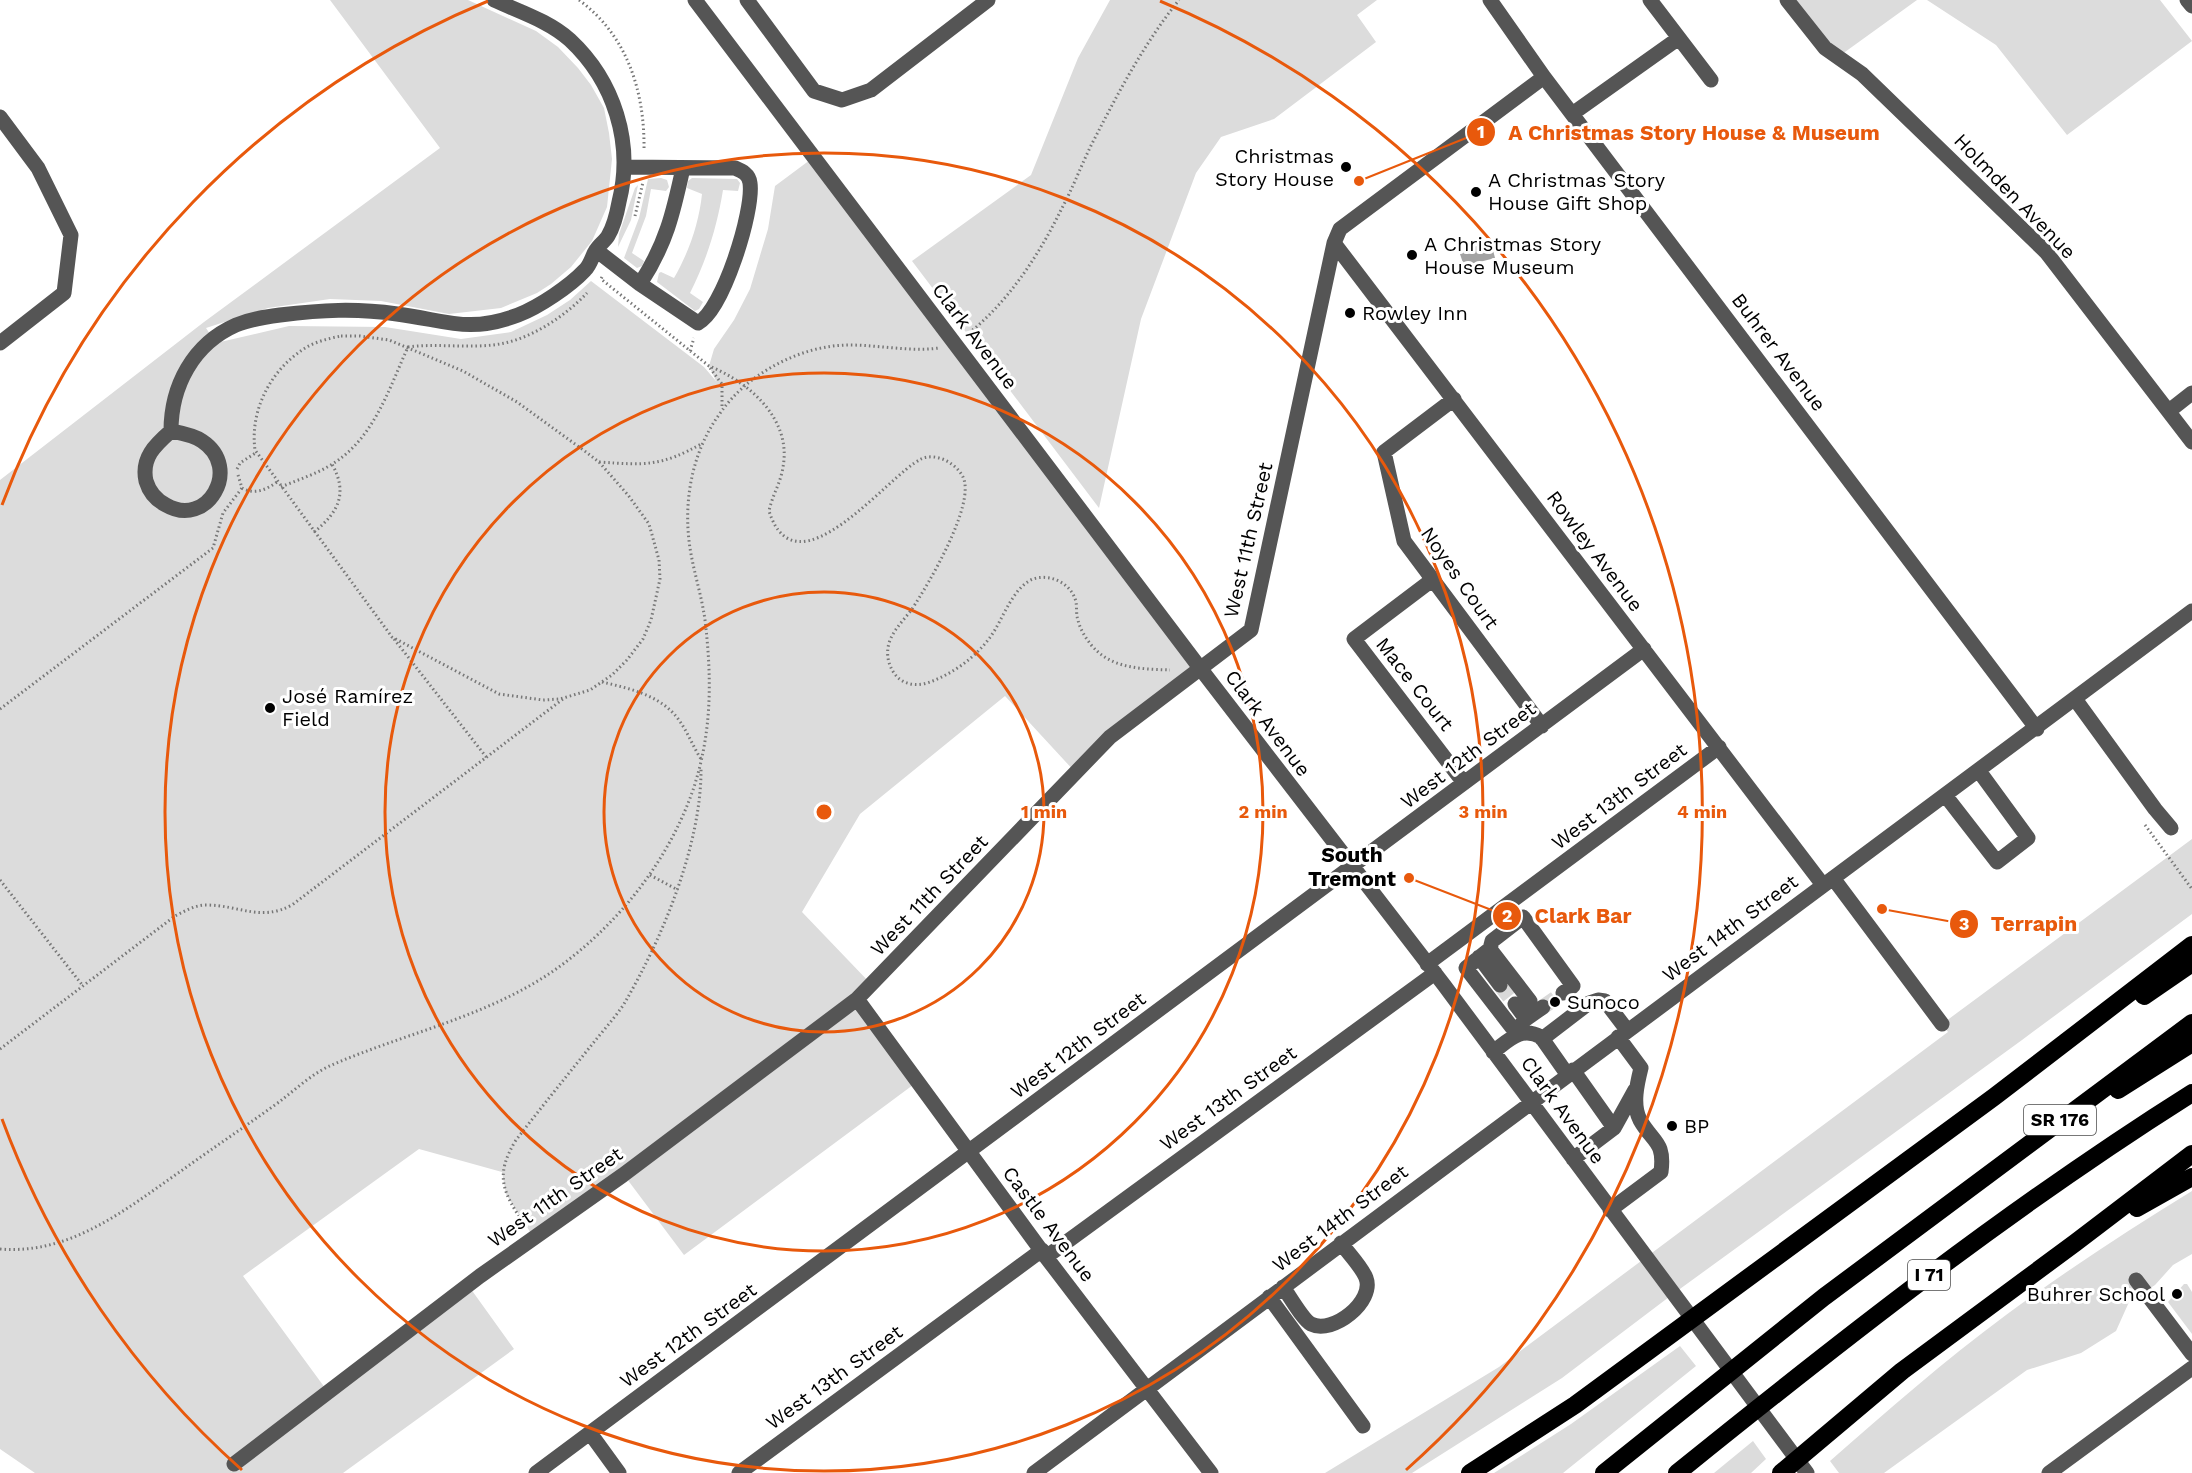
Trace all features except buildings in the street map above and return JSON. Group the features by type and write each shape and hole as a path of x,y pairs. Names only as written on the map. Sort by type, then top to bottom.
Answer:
{"highway":[{"path":"1470,1473 1575,1405 1994,1097 2192,945"},
{"path":"1994,1097 2192,963"},
{"name":"SR 176","path":"1928,1218 2192,1023"},
{"name":"I 71","path":"1604,1473 1824,1297 1928,1218 2023,1152 2192,1043"},
{"name":"I 71","path":"1677,1473 1961,1250 2059,1180 2192,1093"},
{"path":"1781,1473 1902,1371 2192,1154"},
{"path":"2075,1243 2192,1177"}],"street":[{"path":"171,431 202,441 212,450 221,473 214,495 202,505 186,511 171,508 158,501 148,487 144,470 147,457 153,447 171,431 175,393 187,367 202,348 216,336 236,325 259,318 321,310 353,309 400,314 455,325 472,326 501,321 520,314 556,294 585,270 608,235 623,187 625,167 621,129 613,101 603,80 570,40 547,23 494,0"},
{"name":"Clark Avenue","path":"695,0 1531,1101 1807,1473"},
{"path":"747,0 814,91 842,99 871,90 988,0"},
{"name":"Buhrer Avenue","path":"1490,0 1544,77 2037,729"},
{"path":"1650,0 1711,80"},
{"name":"Holmden Avenue","path":"1788,0 1825,48 1862,74 2046,252 2192,442"},
{"path":"2187,0 2192,6"},
{"path":"1572,114 1679,38"},
{"name":"West 11th Street","path":"234,1464 480,1276 671,1140 856,999 1110,737 1251,630 1334,243 1340,229 1544,77"},
{"path":"0,117 38,168 71,236 64,293 0,343"},
{"path":"596,250 640,284 698,323 704,320 715,304 733,267 749,202 750,182 745,172 735,168 625,167"},
{"path":"640,284 661,249 672,221 683,168"},
{"name":"Rowley Avenue","path":"1334,243 1719,747 1942,1024"},
{"path":"2169,411 2192,393"},
{"name":"Noyes Court","path":"1454,399 1384,452 1404,541 1542,726"},
{"name":"Mace Court","path":"1432,580 1353,639 1464,783"},
{"name":"West 14th Street","path":"1034,1473 1570,1072 2037,729 2192,611"},
{"name":"West 12th Street","path":"536,1473 1644,649"},
{"path":"2075,699 2171,828"},
{"name":"West 13th Street","path":"739,1473 1435,974 1719,747"},
{"path":"1945,795 1997,862 2028,838 1979,771"},
{"path":"1435,974 1466,968 1485,953 1492,941 1523,917 1573,986 1563,993"},
{"path":"1485,953 1500,985"},
{"path":"1485,953 1530,1001 1526,1019"},
{"path":"1466,968 1515,1031 1535,1034 1542,1039 1614,1128"},
{"name":"Castle Avenue","path":"856,999 1044,1254 1211,1473"},
{"path":"1542,1039 1589,1004 1598,1000 1605,1001 1641,1068 1635,1090 1614,1128 1573,1159"},
{"path":"1515,1004 1526,1019"},
{"path":"1493,1052 1526,1019 1543,1007"},
{"path":"1610,1210 1661,1172 1664,1154 1640,1119 1635,1090"},
{"path":"1283,1287 1310,1323 1323,1327 1334,1324 1354,1310 1363,1300 1366,1278 1341,1243"},
{"path":"2136,1280 2192,1354"},
{"path":"1269,1297 1363,1426"},
{"path":"2049,1473 2192,1368"},
{"path":"590,1433 619,1473"}],"path":[{"path":"579,0 611,30 632,68 642,107 644,156"},
{"path":"962,339 988,316 1029,267 1060,212 1095,137 1126,80 1162,21 1179,0"},
{"path":"604,274 601,279 709,366 745,386 768,407 782,436 783,468 769,512 777,528 794,541 802,543 814,541 848,519 885,490 908,467 921,459 938,458 952,464 963,476 967,489 965,502 947,546 930,579 889,643 887,654 890,666 897,678 909,684 922,685 955,670 974,656 990,637 1021,586 1039,578 1052,578 1066,586 1076,601 1078,621 1085,635 1096,651 1111,662 1130,667 1171,670"},
{"path":"392,637 499,694 543,700 565,698 590,690 602,682 627,660 643,639 651,620 660,579 659,560 649,524 628,495 599,462 517,402 463,371 408,347 389,340 341,336 320,341 299,352 276,373 259,405 253,435 256,452 392,637 487,758"},
{"path":"0,1250 26,1250 73,1239 139,1201 332,1065 500,1002 555,970 597,937 619,915 650,875 692,793 701,761 710,709 710,662 705,615 687,527 687,506 698,455 722,410 757,376 792,357 836,346 908,350 944,348"},
{"path":"281,488 332,464 359,441 379,412 408,347"},
{"path":"709,366 722,384 722,410"},
{"path":"599,462 639,465 669,460 704,443"},
{"path":"242,488 237,470 240,463 256,452"},
{"path":"314,532 331,517 338,503 340,484 338,474 332,464"},
{"path":"242,488 252,492 262,491 277,482"},
{"path":"0,709 213,548 223,513 242,488"},
{"path":"525,1226 509,1200 503,1183 502,1172 506,1156 516,1140 622,1006 657,941 678,890 693,833 701,783 701,761 674,714 658,701 642,693 602,682"},
{"path":"0,1048 175,916 187,910 206,905 270,914 292,905 565,698"},
{"path":"2141,820 2192,889"},
{"path":"650,875 678,890"},
{"path":"0,880 83,986"}],"shaded area":[{"path":"330,0 468,0 536,31 558,47 591,85 604,108 612,159 607,207 592,241 571,267 537,293 501,308 449,314 381,301 330,299 268,308 206,328 216,343 289,326 385,327 461,339 511,332 547,315 570,300 591,281 704,367 716,381 709,366 714,349 734,320 750,289 768,229 775,186 814,157 1200,668 1076,773 1005,696 860,814 802,912 871,984 857,999 917,1082 684,1255 624,1175 534,1238 506,1194 502,1172 419,1149 243,1276 328,1392 468,1285 514,1349 343,1473 35,1473 0,1449 0,480 204,322 440,148"},
{"path":"1110,0 1377,0 1357,15 1376,42 1274,119 1221,137 1196,173 1141,319 1099,508 912,261 1031,175 1078,58"},
{"path":"1787,0 1917,0 1838,57"},
{"path":"1927,0 2160,0 2192,41 2067,135 1996,45"},
{"path":"692,178 737,179 740,183 738,191 723,190 711,243 690,293 703,302 695,311 657,282 661,272 674,278 692,237 702,194 687,188 688,181"},
{"path":"648,179 667,180 669,187 666,191 651,189 646,216 632,253 644,261 642,266 637,268 624,258 639,218"},
{"path":"638,185 631,220 618,247 619,234"},
{"path":"1491,242 1495,258 1464,266 1459,251"},
{"path":"2192,839 2192,914 1673,1294 1562,1378 1412,1473 1325,1473 1499,1367 1948,1032 1942,1024"},
{"path":"2192,1191 2192,1254 2173,1265 2155,1285 2129,1302 2116,1331 2081,1353 2027,1370 1884,1473 1839,1473 1830,1461 1961,1350 2074,1267"},
{"path":"2184,1284 2187,1284 2192,1292 2192,1334 2168,1302"},
{"path":"1680,1346 1696,1366 1563,1473 1494,1473 1571,1424"},
{"path":"1753,1441 1766,1459 1751,1473 1714,1473"}],"tunnel":[{"path":"1500,985 1515,1004"},
{"path":"1543,1007 1563,993"}],"place":[{"name":"Christmas Story House","path":"1346,167"},
{"name":"A Christmas Story House & Museum","path":"1359,181"},
{"name":"A Christmas Story House Gift Shop","path":"1476,192"},
{"name":"A Christmas Story House Museum","path":"1412,255"},
{"name":"Rowley Inn","path":"1350,313"},
{"name":"José Ramírez Field","path":"270,708"},
{"name":"Clark Bar","path":"1409,878"},
{"name":"Terrapin","path":"1882,909"},
{"name":"Sunoco","path":"1555,1002"},
{"name":"BP","path":"1672,1126"},
{"name":"Buhrer School","path":"2177,1294"}],"district":[{"name":"South Tremont","path":"1352,867"}]}
